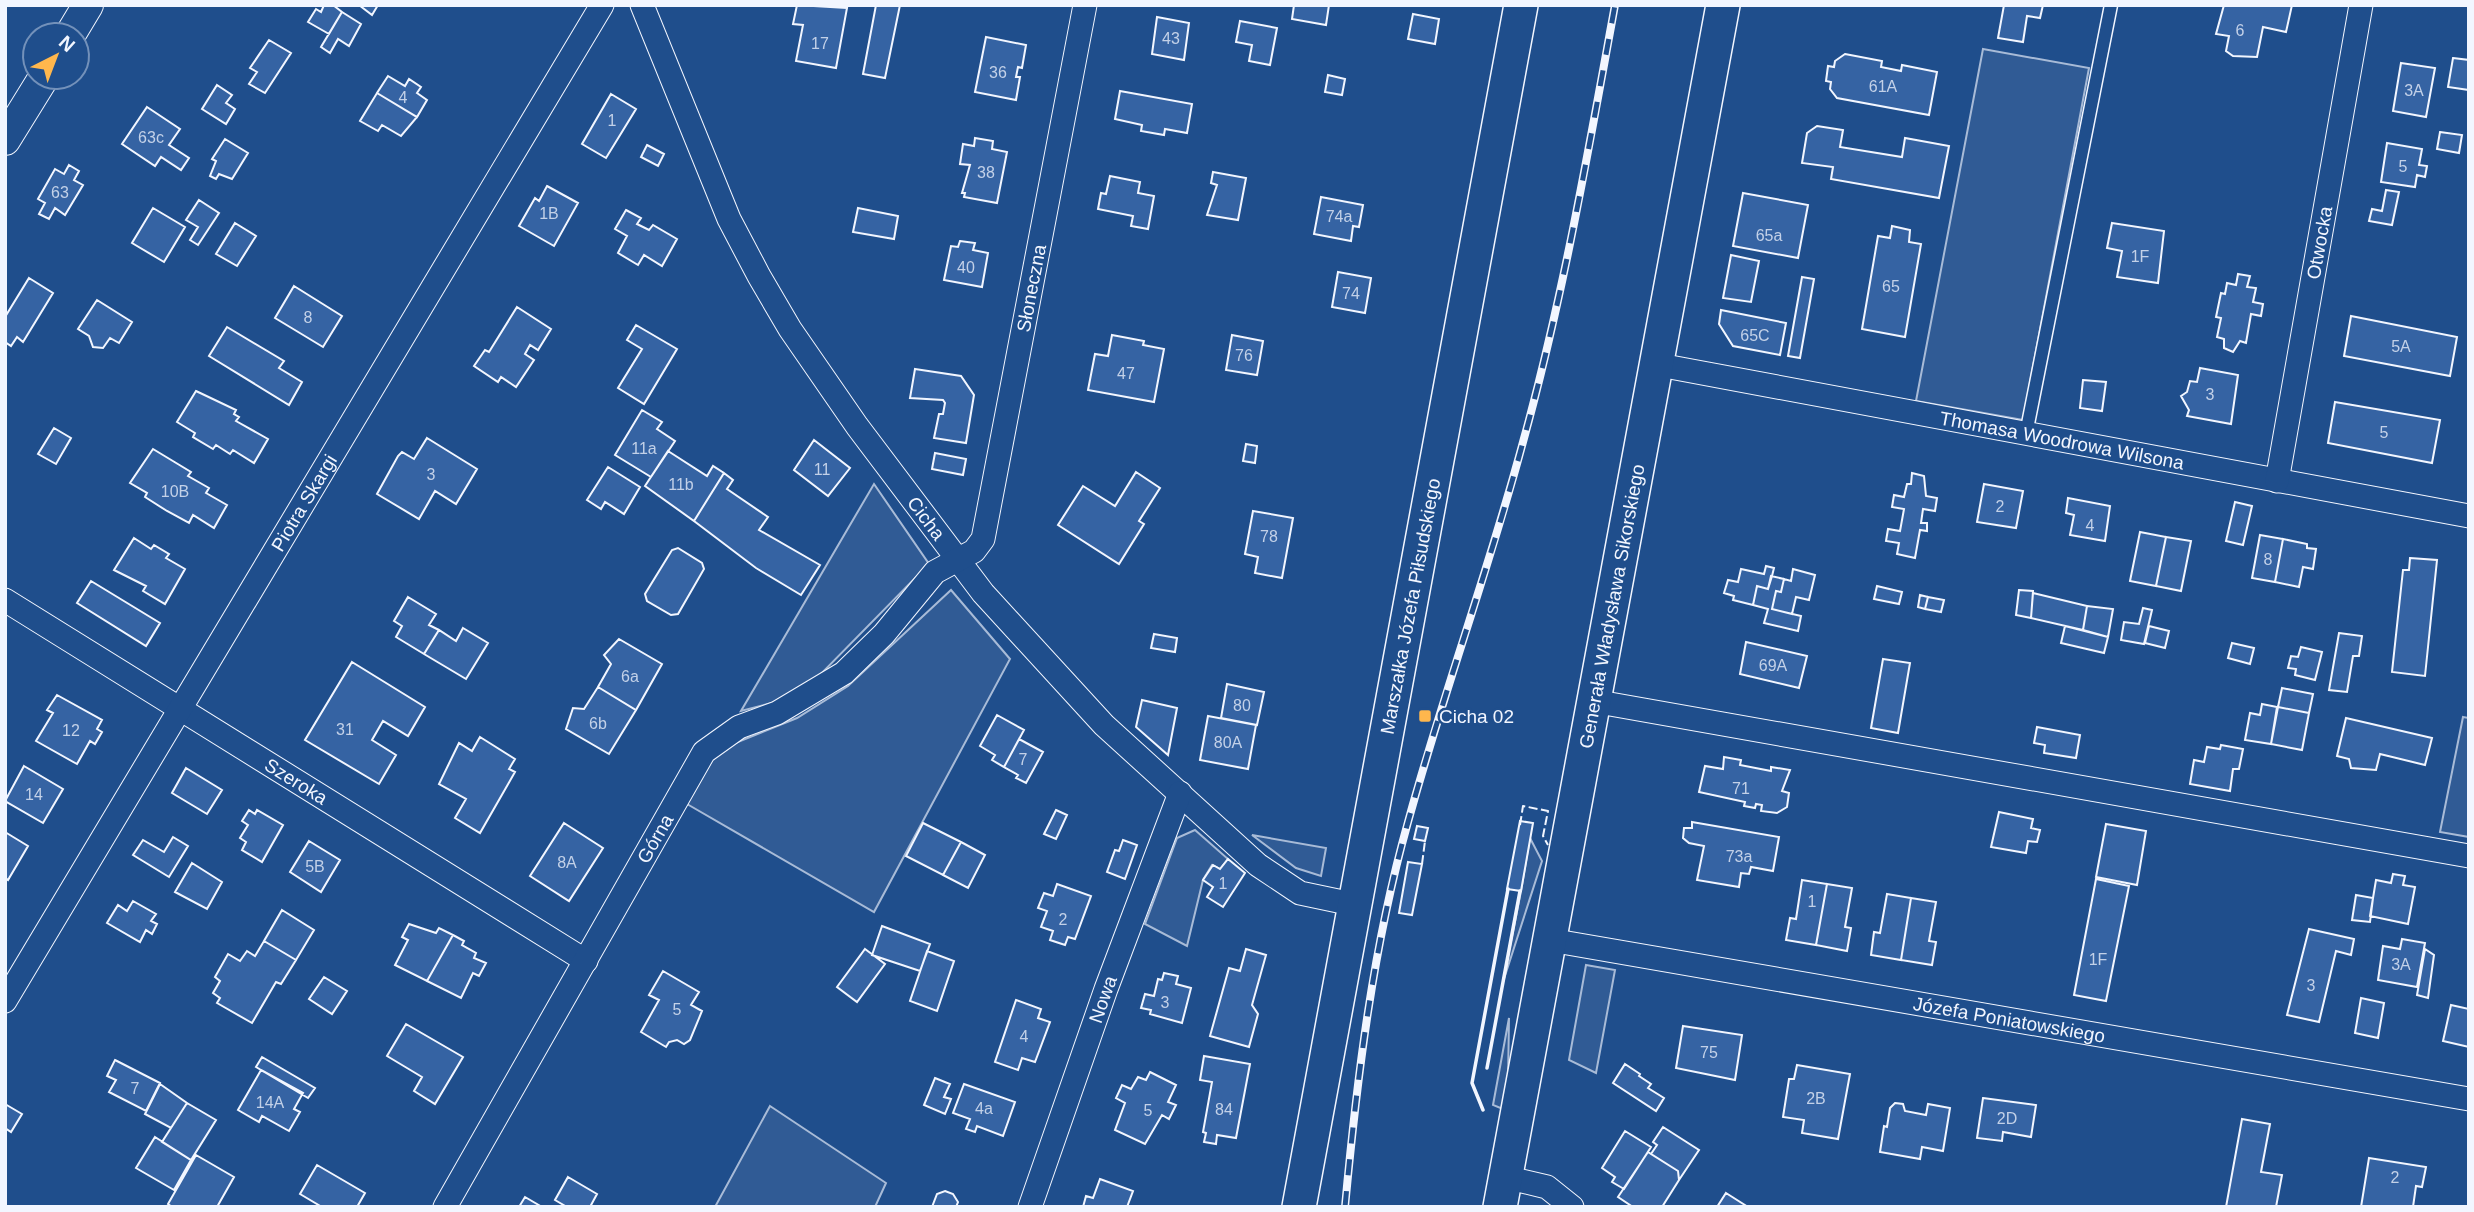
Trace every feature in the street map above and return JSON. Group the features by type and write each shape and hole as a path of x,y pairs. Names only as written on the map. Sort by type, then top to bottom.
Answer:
{"main road":[{"name":"Marszałka Józefa Piłsudskiego","path":"1299,1207 1357,905 1521,5"},
{"name":"Generała Władysława Sikorskiego","path":"1502,1192 1654,364 1723,5"}],"street":[{"path":"78,21 88,5"},
{"name":"Piotra Skargi","path":"5,1001 602,5"},
{"name":"Cicha","path":"642,5 729,219 759,276 790,329 857,426 957,560 1069,690 1277,880 1300,892 1357,905"},
{"name":"Słoneczna","path":"957,560 974,551 983,539 1085,5"},
{"name":"Otwocka","path":"2277,481 2361,5"},
{"path":"5,140 35,91"},
{"name":"Thomasa Woodrowa Wilsona","path":"1654,364 2469,516"},
{"name":"Górna","path":"445,1207 704,752 739,727 777,713 844,673 884,634 935,572 957,560"},
{"name":"Szeroka","path":"5,600 586,961"},
{"path":"1593,701 2469,856"},
{"name":"Nowa","path":"1031,1207 1107,989 1180,793"},
{"name":"Józefa Poniatowskiego","path":"1549,940 2469,1099"},
{"path":"1502,1192 1547,1187 1572,1207"}],"lane":[{"path":"2026,434 2111,5"}],"shaded area":[{"path":"1983,49 2089,68 2023,420 1916,401"},
{"path":"874,484 929,564 816,679 775,702 741,711"},
{"path":"951,590 1010,659 874,912 687,804 718,750 797,718 848,686"},
{"path":"2463,717 2469,718 2469,837 2440,832"},
{"path":"1195,830 1228,859 1220,869 1212,865 1203,880 1187,946 1145,924 1177,838"},
{"path":"1252,835 1326,848 1321,876 1296,868"},
{"path":"1530,838 1542,861 1503,982 1521,891"},
{"path":"1586,965 1615,970 1596,1073 1569,1060"},
{"path":"1509,1018 1508,1082 1503,1109 1493,1105"},
{"path":"770,1106 886,1183 875,1207 715,1207"}],"building":[{"path":"324,5 333,5 342,12 329,34 308,22 316,9 321,12"},
{"path":"359,5 378,5 372,15"},
{"path":"797,5 847,8 836,68 796,61 803,25 793,24"},
{"path":"876,5 900,5 885,78 863,74"},
{"path":"1294,5 1329,5 1326,25 1292,19"},
{"path":"2004,5 2043,5 2040,18 2027,16 2023,42 1998,38"},
{"path":"2224,5 2292,5 2286,32 2263,27 2257,57 2233,56 2226,51 2229,36 2216,34"},
{"path":"342,12 361,24 349,46 338,39 330,53 321,47"},
{"path":"1413,14 1439,19 1435,44 1408,39"},
{"path":"1157,17 1189,23 1184,60 1152,54"},
{"path":"1240,21 1277,28 1270,65 1249,61 1252,45 1236,42"},
{"path":"986,37 1026,45 1022,68 1018,67 1016,77 1020,77 1016,100 975,92"},
{"path":"269,40 291,53 265,93 249,84 257,72 250,68"},
{"path":"1845,54 1882,61 1881,67 1901,71 1902,65 1937,72 1929,115 1837,98 1830,89 1831,82 1826,81 1828,66 1834,67 1835,61"},
{"path":"2453,58 2469,60 2469,90 2448,87"},
{"path":"2401,63 2435,68 2426,117 2393,111"},
{"path":"1328,75 1345,79 1342,95 1325,92"},
{"path":"388,76 405,86 409,79 421,87 417,93 427,100 417,117 377,93"},
{"path":"217,85 232,95 226,103 235,109 226,124 202,109"},
{"path":"1120,91 1192,104 1187,133 1165,129 1164,135 1141,131 1142,125 1115,119"},
{"path":"377,93 417,117 401,136 382,125 378,131 360,121"},
{"path":"611,94 636,109 606,158 582,144"},
{"path":"147,107 180,129 169,145 189,158 181,170 161,157 155,166 122,144"},
{"path":"1817,126 1843,130 1840,147 1902,157 1905,138 1949,146 1939,198 1831,179 1833,167 1802,163 1807,133"},
{"path":"2440,132 2462,135 2459,153 2437,149"},
{"path":"975,138 993,141 992,149 1007,152 997,203 964,197 965,193 962,193 970,165 960,164 963,144 974,146"},
{"path":"225,139 248,153 232,179 219,174 216,179 210,176 216,161 212,159"},
{"path":"2387,143 2422,149 2419,165 2427,166 2425,177 2417,175 2415,187 2381,182"},
{"path":"647,145 664,154 658,166 641,157"},
{"path":"69,165 79,171 74,180 83,185 65,215 55,208 49,219 39,214 45,203 38,199 55,169 64,174"},
{"path":"1213,172 1246,178 1238,220 1207,215 1217,185 1211,183"},
{"path":"1110,176 1140,182 1138,193 1154,196 1148,229 1131,226 1133,216 1098,209 1101,193 1106,194"},
{"path":"547,186 578,203 554,246 519,226 535,198 539,201"},
{"path":"2386,190 2399,192 2392,225 2369,221 2372,209 2382,211"},
{"path":"1743,193 1808,205 1798,258 1733,246"},
{"path":"1321,197 1363,205 1359,227 1353,226 1351,241 1314,234"},
{"path":"199,200 219,213 198,245 190,240 198,227 186,220"},
{"path":"153,208 185,227 164,262 132,243"},
{"path":"858,208 898,216 894,239 853,232"},
{"path":"626,210 641,218 637,224 649,230 653,225 677,239 662,266 644,255 638,265 618,253 627,236 615,229"},
{"path":"235,223 256,236 237,266 216,254"},
{"path":"2112,223 2164,231 2158,283 2117,277 2122,251 2107,248"},
{"path":"1892,226 1910,230 1909,242 1921,244 1905,337 1862,329 1878,236 1890,238"},
{"path":"960,241 975,243 973,250 988,253 982,287 944,280 951,246 958,247"},
{"path":"1731,255 1759,261 1751,302 1723,298"},
{"path":"1338,272 1371,278 1365,313 1332,307"},
{"path":"2238,274 2250,276 2247,287 2256,288 2253,302 2263,304 2261,316 2251,314 2246,343 2240,341 2233,352 2224,348 2224,339 2217,337 2221,318 2216,317 2221,293 2225,294 2227,283 2236,285"},
{"path":"1802,277 1814,279 1800,358 1788,356"},
{"path":"29,278 53,293 23,342 17,337 11,346 5,342 5,317"},
{"path":"294,286 342,316 323,347 275,318"},
{"path":"97,300 132,322 119,343 110,338 103,348 93,347 89,336 78,329"},
{"path":"517,307 551,329 538,350 530,345 525,354 534,360 516,387 501,377 498,382 474,366 485,350 489,352"},
{"path":"1721,310 1786,323 1780,355 1733,346 1719,324"},
{"path":"2351,316 2457,337 2450,376 2344,356"},
{"path":"636,325 677,349 644,404 618,388 642,349 627,340"},
{"path":"227,327 284,361 279,368 302,382 289,405 209,356"},
{"path":"1112,335 1144,341 1143,345 1164,349 1154,402 1088,390 1095,354 1108,356"},
{"path":"1232,335 1263,341 1257,375 1226,370"},
{"path":"2200,368 2238,375 2231,424 2187,416 2189,410 2181,396 2187,392 2190,381 2197,382"},
{"path":"915,369 961,376 974,395 966,443 934,438 939,414 943,414 945,403 943,400 910,398"},
{"path":"2083,380 2106,382 2102,411 2080,408"},
{"path":"196,391 236,410 234,414 239,417 236,421 268,439 254,463 233,450 230,454 216,445 213,449 193,437 195,433 177,422"},
{"path":"2335,402 2440,420 2432,463 2328,443"},
{"path":"642,410 662,422 657,429 675,441 651,477 615,455"},
{"path":"54,428 71,438 56,464 38,454"},
{"path":"427,438 477,469 456,504 435,491 419,519 377,494 398,456 402,452 414,459"},
{"path":"814,440 850,468 828,496 794,470"},
{"path":"1246,444 1257,446 1255,463 1243,461"},
{"path":"153,449 191,472 188,476 209,488 206,493 227,505 214,528 193,515 189,523 145,497 147,493 130,483"},
{"path":"668,451 707,476 713,466 724,473 694,521 645,486"},
{"path":"935,453 966,459 963,475 932,469"},
{"path":"608,467 640,487 624,514 605,502 601,509 587,500"},
{"path":"1136,472 1160,488 1139,521 1144,524 1119,564 1058,525 1083,486 1115,506"},
{"path":"724,473 733,480 727,489 768,517 759,530 820,565 801,595 756,568 694,521"},
{"path":"1912,473 1924,476 1926,496 1937,498 1935,511 1923,509 1921,523 1927,523 1927,531 1920,530 1915,558 1897,554 1899,543 1886,541 1888,529 1900,531 1904,509 1892,507 1894,495 1904,497 1907,484 1911,484"},
{"path":"1984,484 2023,491 2016,528 1977,522"},
{"path":"2068,498 2110,506 2105,541 2070,535 2074,515 2066,513"},
{"path":"2235,502 2252,506 2243,545 2226,541"},
{"path":"1253,511 1293,518 1282,578 1255,573 1258,557 1245,554"},
{"path":"2140,532 2166,537 2156,586 2130,581"},
{"path":"2260,535 2283,539 2275,582 2252,578"},
{"path":"2166,537 2191,541 2181,591 2156,586"},
{"path":"134,538 151,549 154,545 169,554 166,558 185,569 165,604 143,591 146,586 114,570"},
{"path":"2283,539 2307,544 2307,548 2316,549 2313,569 2303,567 2299,587 2275,582"},
{"path":"678,548 702,563 704,569 678,614 671,615 647,601 645,594 672,550"},
{"path":"2410,558 2437,560 2425,676 2392,672 2403,570 2409,570"},
{"path":"1766,566 1774,568 1768,589 1757,586 1753,605 1733,600 1734,596 1724,593 1728,580 1738,582 1741,569 1764,574"},
{"path":"1793,569 1815,575 1809,600 1796,597 1792,614 1772,609 1776,591 1781,592 1784,579 1791,581"},
{"path":"1771,576 1784,579 1781,592 1776,591 1772,609 1801,616 1798,631 1764,623 1768,609 1753,605 1757,586 1768,589"},
{"path":"91,581 160,623 146,646 77,603"},
{"path":"1877,586 1902,592 1899,604 1874,599"},
{"path":"2019,590 2033,591 2031,618 2016,615"},
{"path":"2033,593 2087,606 2083,630 2031,618"},
{"path":"1920,595 1928,597 1925,609 1918,607"},
{"path":"408,597 436,614 429,625 439,630 424,654 396,637 402,626 394,621"},
{"path":"1928,597 1944,600 1941,612 1925,609"},
{"path":"2087,606 2113,609 2108,637 2083,630"},
{"path":"2143,608 2152,610 2144,644 2121,640 2124,622 2139,624"},
{"path":"2065,626 2108,637 2104,653 2061,643"},
{"path":"2149,626 2169,631 2165,648 2145,643"},
{"path":"463,628 488,643 466,679 424,654 439,630 456,641"},
{"path":"2339,633 2362,636 2359,656 2353,656 2347,692 2329,690"},
{"path":"1154,634 1177,638 1175,652 1151,648"},
{"path":"619,639 662,664 636,710 598,687 611,664 604,655"},
{"path":"1746,642 1807,656 1799,688 1740,674"},
{"path":"2232,643 2254,648 2250,664 2228,658"},
{"path":"2301,647 2322,652 2315,680 2295,675 2296,669 2288,668 2291,656 2298,657"},
{"path":"1883,659 1910,663 1898,733 1871,728"},
{"path":"352,662 425,707 408,736 383,721 372,740 396,755 379,784 305,740"},
{"path":"1227,684 1264,692 1257,725 1221,718"},
{"path":"598,687 636,710 609,754 566,729 573,708 584,709"},
{"path":"2282,688 2313,694 2309,713 2278,707"},
{"path":"57,695 102,720 97,729 102,732 95,744 90,741 77,764 36,741 53,713 47,710"},
{"path":"1142,700 1177,708 1168,755 1136,727"},
{"path":"2262,704 2277,707 2271,744 2245,740 2250,713 2260,715"},
{"path":"2278,707 2309,713 2302,750 2271,744"},
{"path":"997,715 1024,730 1004,767 992,760 995,755 980,746"},
{"path":"1208,716 1256,725 1248,769 1200,760"},
{"path":"2346,718 2432,738 2425,765 2380,754 2376,770 2351,768 2349,759 2337,756"},
{"path":"2037,727 2080,735 2076,758 2044,753 2045,745 2034,743"},
{"path":"480,737 515,759 509,769 515,772 480,833 455,818 466,799 439,784 459,743 472,751"},
{"path":"1019,739 1043,752 1026,783 1004,767"},
{"path":"2221,745 2243,749 2239,769 2233,769 2230,791 2190,784 2194,760 2204,762 2207,747 2220,749"},
{"path":"1724,757 1741,760 1740,765 1771,771 1771,767 1790,770 1782,791 1789,793 1787,807 1777,813 1761,811 1762,805 1756,804 1755,808 1744,806 1745,802 1699,792 1705,766 1723,769"},
{"path":"24,766 63,789 43,823 5,801"},
{"path":"186,768 222,790 207,814 172,793"},
{"path":"249,810 255,814 257,810 283,825 262,862 242,850 246,842 240,838 248,825 242,821"},
{"path":"1056,810 1067,815 1056,839 1044,834"},
{"path":"1999,812 2033,819 2031,828 2040,830 2037,842 2028,841 2026,853 1991,847"},
{"path":"1520,821 1533,823 1521,891 1507,889"},
{"path":"1692,822 1779,837 1773,871 1751,867 1749,874 1741,873 1739,887 1697,880 1704,846 1689,843 1683,838 1684,828 1692,828"},
{"path":"564,823 603,848 569,901 530,876"},
{"path":"923,823 961,842 943,875 906,856"},
{"path":"2106,824 2146,831 2137,885 2096,877"},
{"path":"1417,826 1428,828 1425,841 1414,839"},
{"path":"5,832 28,846 8,880 5,878"},
{"path":"173,837 188,846 169,877 133,855 143,840 164,852"},
{"path":"1123,840 1137,845 1125,879 1107,872 1115,850 1119,851"},
{"path":"309,841 340,860 321,892 290,872"},
{"path":"961,842 985,855 968,888 943,875"},
{"path":"1228,859 1245,873 1223,907 1207,897 1213,887 1203,880 1213,865 1220,869"},
{"path":"1408,862 1422,864 1412,915 1399,913"},
{"path":"192,863 222,882 207,909 175,892"},
{"path":"2393,874 2405,876 2403,885 2415,887 2408,924 2370,916 2376,880 2391,883"},
{"path":"2096,879 2129,886 2106,1001 2074,995"},
{"path":"1802,880 1827,884 1816,945 1786,940 1790,918 1796,919"},
{"path":"1057,884 1091,896 1075,939 1068,937 1065,945 1050,940 1053,931 1041,927 1047,911 1038,908 1044,893 1053,896"},
{"path":"1827,884 1852,888 1845,927 1851,928 1847,951 1816,945"},
{"path":"1887,894 1911,898 1901,960 1871,955 1874,932 1880,933"},
{"path":"2356,895 2373,898 2370,922 2352,920"},
{"path":"1911,898 1936,902 1929,941 1936,942 1932,965 1901,960"},
{"path":"133,901 156,914 151,921 157,924 152,934 146,930 140,942 107,923 118,905 127,911"},
{"path":"282,910 314,930 296,960 264,941"},
{"path":"409,924 436,933 439,928 453,935 427,981 395,965 408,940 402,937"},
{"path":"882,926 930,944 920,971 872,955"},
{"path":"2309,929 2354,939 2351,955 2336,951 2319,1022 2287,1015"},
{"path":"453,935 464,941 462,945 476,953 474,958 486,963 479,976 473,973 461,998 427,981"},
{"path":"2402,939 2425,943 2417,987 2378,980 2383,946 2400,949"},
{"path":"264,941 296,960 281,984 276,982 252,1023 217,1003 220,998 213,993 220,981 215,977 228,954 240,961 247,951 255,956"},
{"path":"865,949 885,964 857,1002 837,987"},
{"path":"1246,949 1266,955 1252,1005 1258,1014 1249,1047 1210,1036 1229,968 1240,971"},
{"path":"2425,949 2434,955 2428,998 2417,995"},
{"path":"927,951 954,961 937,1011 910,1001"},
{"path":"663,971 699,992 691,1005 702,1011 690,1040 684,1044 677,1040 669,1042 666,1047 641,1032 659,1000 649,995"},
{"path":"1164,973 1178,976 1176,984 1191,988 1182,1023 1150,1014 1151,1010 1141,1008 1145,994 1154,996 1158,979 1162,980"},
{"path":"324,977 347,991 332,1014 309,999"},
{"path":"2361,998 2384,1003 2378,1038 2355,1033"},
{"path":"1016,1000 1041,1009 1038,1018 1050,1022 1035,1062 1022,1058 1018,1070 995,1062"},
{"path":"2451,1005 2469,1009 2469,1047 2443,1041"},
{"path":"406,1024 463,1057 435,1104 414,1091 422,1077 387,1056"},
{"path":"1683,1026 1742,1035 1735,1080 1676,1068"},
{"path":"1204,1056 1250,1064 1236,1138 1217,1135 1216,1144 1204,1142 1206,1133 1203,1132 1212,1082 1200,1080"},
{"path":"262,1057 315,1088 308,1098 256,1067"},
{"path":"115,1060 160,1083 146,1111 109,1092 116,1080 107,1076"},
{"path":"1625,1064 1651,1084 1648,1088 1664,1098 1656,1111 1613,1083"},
{"path":"1797,1065 1850,1074 1838,1139 1802,1133 1804,1120 1783,1117 1789,1079 1794,1079"},
{"path":"261,1070 303,1093 294,1109 300,1112 289,1131 262,1116 259,1122 238,1110"},
{"path":"1150,1072 1176,1085 1168,1102 1176,1105 1169,1119 1162,1115 1145,1144 1115,1130 1125,1103 1116,1098 1122,1085 1131,1089 1138,1077 1146,1080"},
{"path":"935,1078 950,1084 944,1097 951,1099 945,1114 924,1105"},
{"path":"160,1084 187,1103 171,1128 145,1114"},
{"path":"964,1084 1015,1102 1003,1136 977,1126 975,1132 966,1129 970,1119 953,1113"},
{"path":"1983,1098 2036,1105 2031,1137 2003,1132 2002,1141 1977,1138"},
{"path":"187,1103 216,1120 191,1160 162,1142"},
{"path":"1895,1103 1903,1104 1905,1111 1926,1115 1928,1104 1950,1108 1943,1151 1922,1147 1920,1159 1880,1152 1884,1126 1887,1127 1890,1108"},
{"path":"5,1104 22,1114 11,1132 5,1128"},
{"path":"2242,1119 2270,1124 2261,1172 2282,1175 2276,1207 2226,1207"},
{"path":"1663,1127 1699,1150 1679,1180 1678,1171 1651,1154 1657,1145 1653,1142"},
{"path":"1625,1131 1651,1147 1624,1189 1612,1182 1615,1177 1602,1168"},
{"path":"155,1137 191,1160 174,1190 136,1168"},
{"path":"1648,1152 1678,1171 1679,1180 1662,1207 1633,1207 1618,1197"},
{"path":"196,1155 234,1177 217,1207 172,1207 168,1204"},
{"path":"2369,1158 2426,1167 2422,1187 2416,1186 2413,1207 2361,1207"},
{"path":"317,1165 365,1193 357,1207 322,1207 300,1194"},
{"path":"568,1177 597,1194 590,1207 567,1207 555,1200"},
{"path":"1100,1179 1133,1191 1127,1207 1083,1207 1086,1196 1093,1198"},
{"path":"945,1191 953,1194 958,1202 956,1207 932,1207 937,1194"},
{"path":"1726,1193 1748,1207 1717,1207"},
{"path":"525,1197 542,1207 519,1207"}],"railway":[{"path":"1345,1207 1368,1013 1385,916 1422,774 1496,537 1537,388 1574,225 1615,5"}],"fence":[{"path":"1520,825 1523,806 1548,811 1543,836 1548,845"},
{"path":"1422,864 1425,841"}],"wall":[{"path":"1483,1110 1472,1083 1508,889"},
{"path":"1487,1068 1520,891"}],"place":[{"name":"Cicha 02","path":"1425,716"}]}
